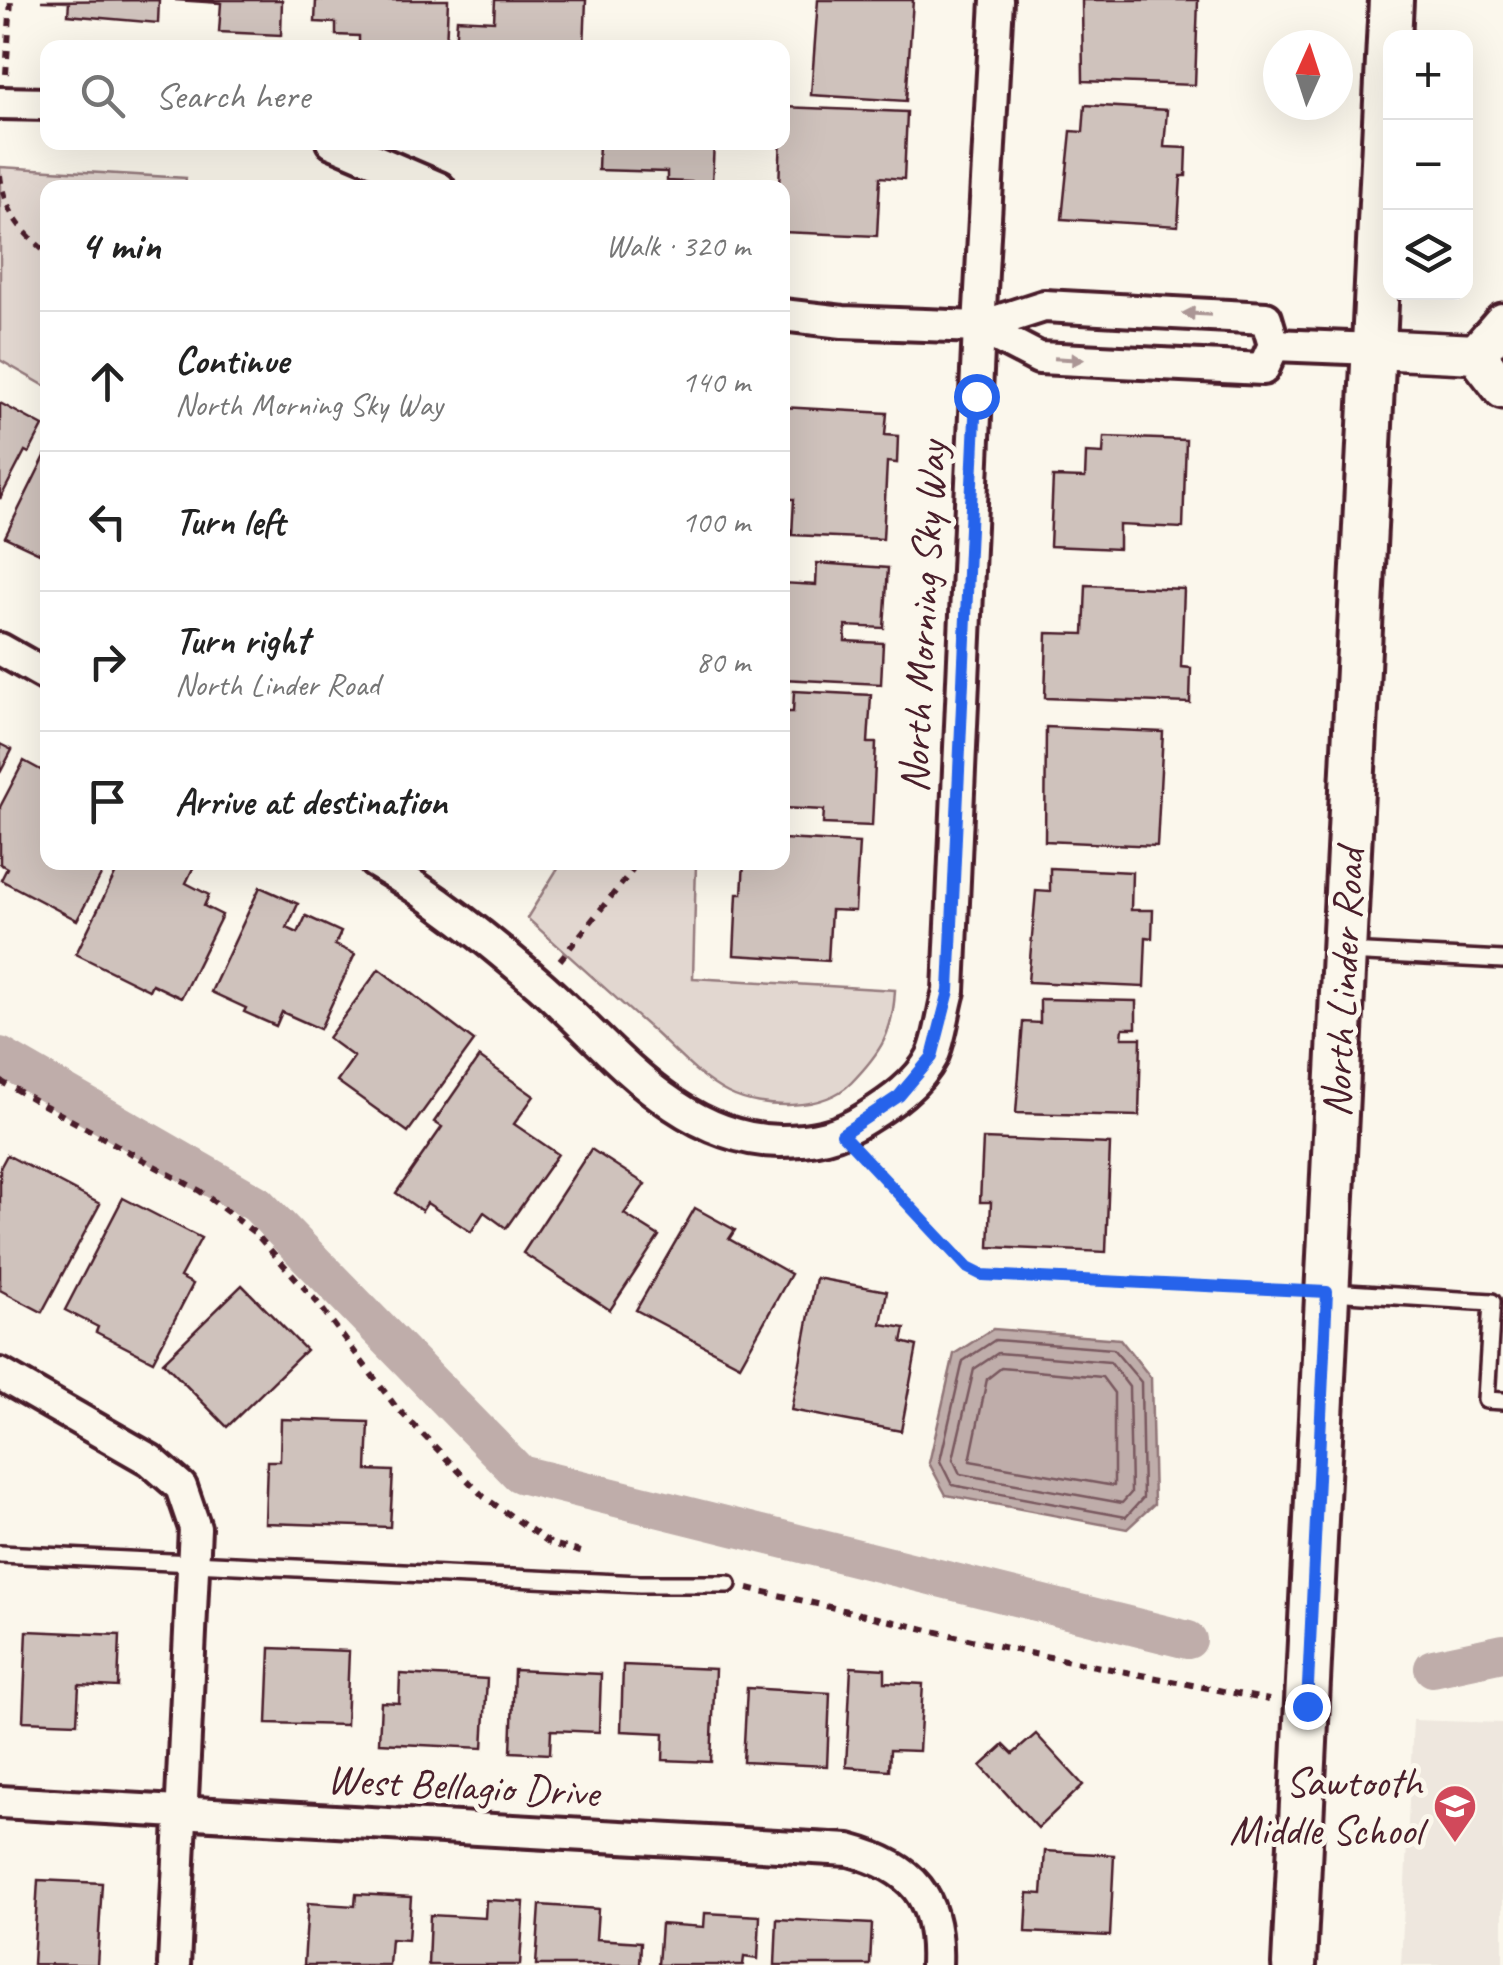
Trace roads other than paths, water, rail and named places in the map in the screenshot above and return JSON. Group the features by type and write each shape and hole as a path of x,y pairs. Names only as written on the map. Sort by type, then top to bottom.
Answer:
{"main road":[{"name":"North Linder Road","path":"1294,1965 1391,0"}],"street":[{"name":"North Morning Sky Way","path":"386,870 452,912 539,984 671,1105 710,1127 756,1141 802,1141 842,1134 899,1096 932,1057 949,991 998,0"},
{"path":"1,103 40,104"},
{"path":"351,150 420,180"},
{"path":"790,316 842,322 979,326 1044,306 1266,318 1274,345 1262,369 1039,358 979,326"},
{"path":"1476,354 1503,323"},
{"path":"1274,345 1476,354 1503,389"},
{"path":"0,650 40,672"},
{"path":"0,1374 150,1460 181,1488 195,1528 174,1965"},
{"name":"West Bellagio Drive","path":"0,1802 849,1850 883,1859 914,1881 930,1909 936,1965"}],"lane":[{"path":"1344,952 1503,960"},
{"path":"1327,1292 1498,1302 1486,1400 1503,1401"},
{"path":"0,1554 640,1584 728,1584"}],"water":[{"path":"993,1329 1120,1339 1151,1378 1154,1504 1127,1529 946,1495 929,1463 954,1354"}],"waterway":[{"path":"0,1056 257,1204 520,1474 1188,1640"},
{"path":"1433,1668 1503,1653"}],"place":[{"name":"Sawtooth Middle School","path":"1455,1844"}]}
